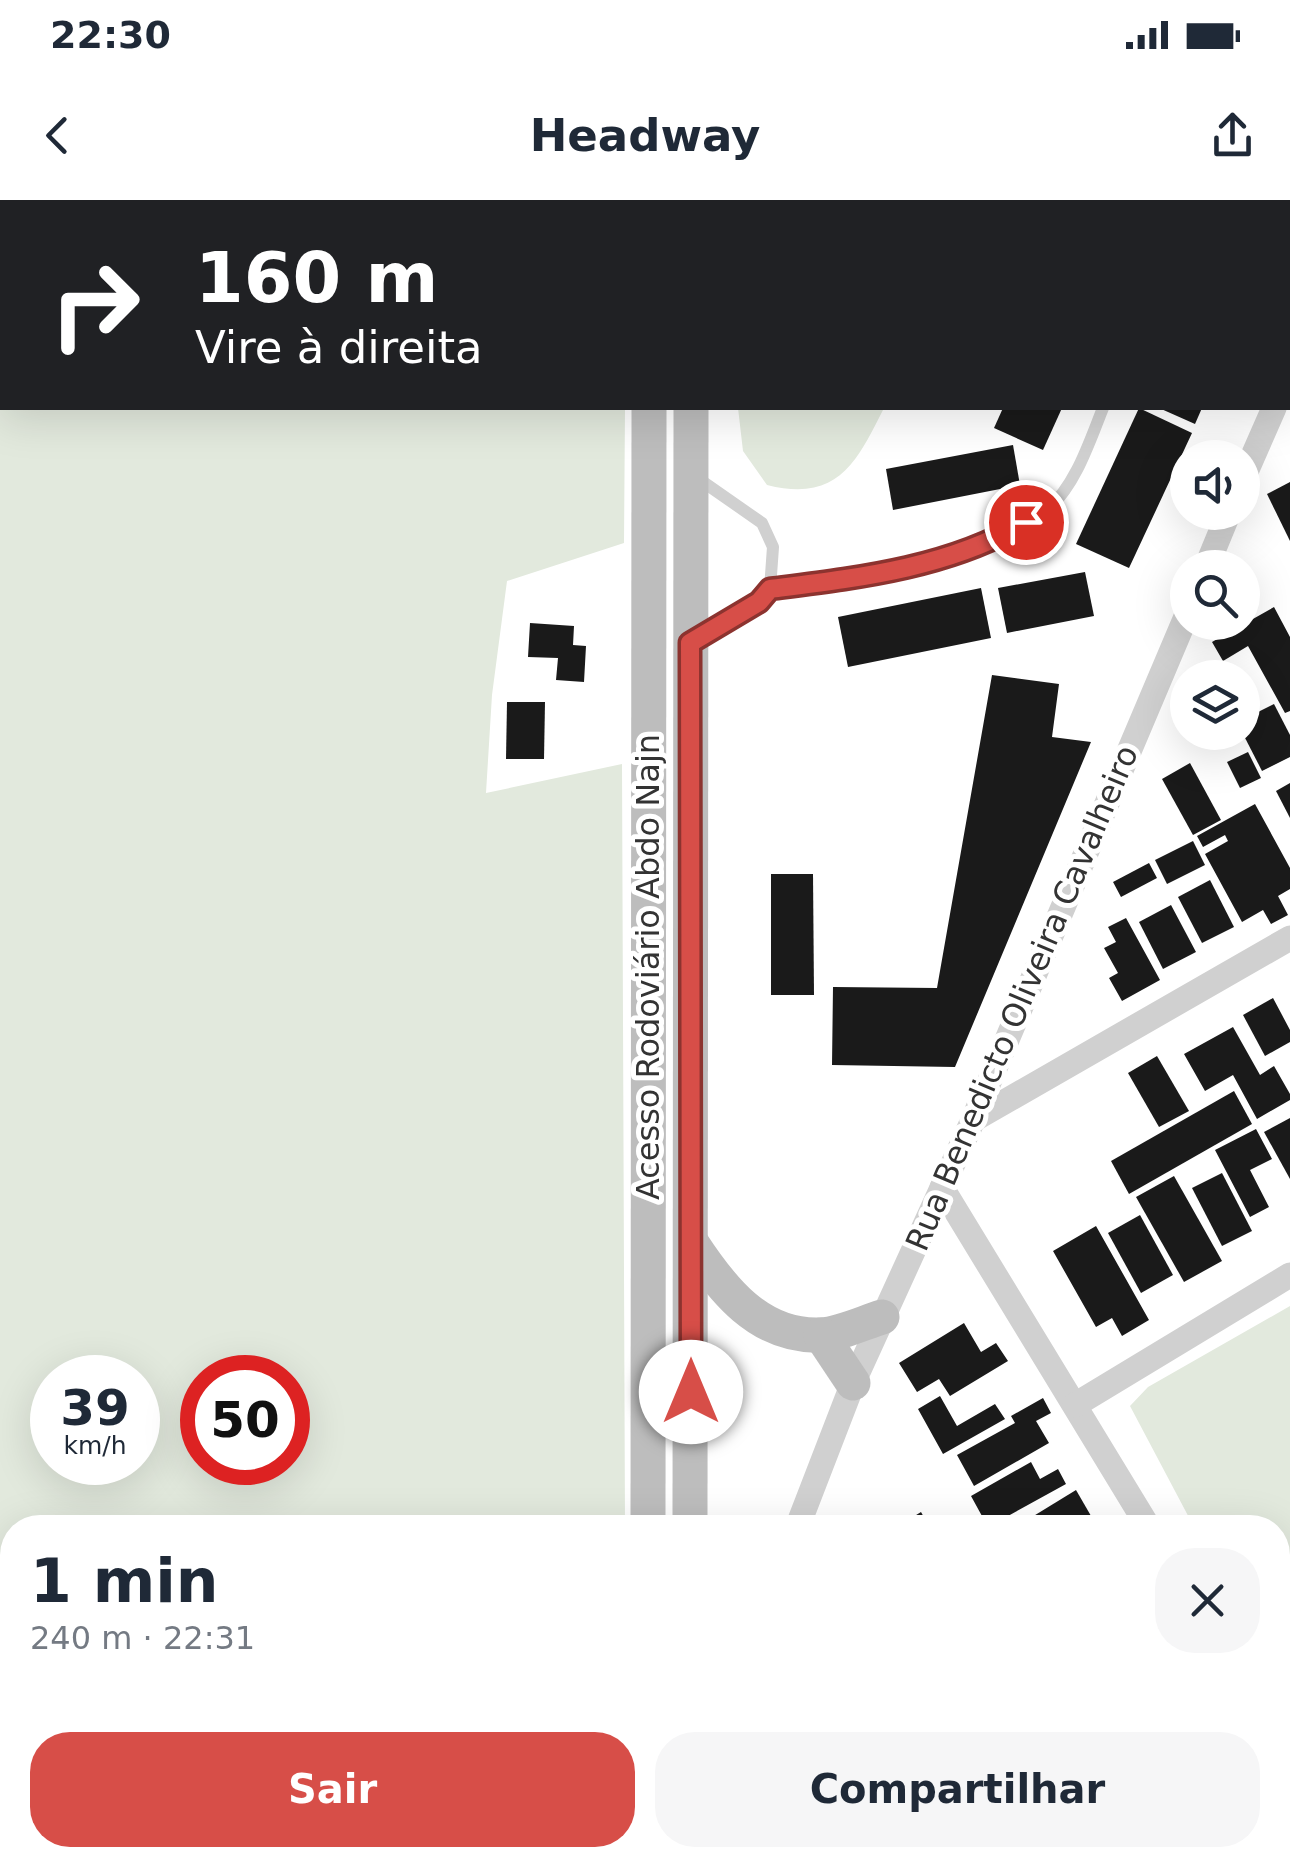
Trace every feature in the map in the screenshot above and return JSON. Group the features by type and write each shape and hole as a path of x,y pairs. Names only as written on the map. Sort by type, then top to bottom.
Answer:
{"main road":[{"name":"Acesso Rodoviário Abdo Najn","path":"648,1515 650,410"},
{"name":"Acesso Rodoviário Abdo Najn","path":"690,1515 691,410"},
{"path":"692,1242 712,1273 754,1317 780,1329 821,1335 882,1318"},
{"path":"821,1335 853,1383"}],"street":[{"path":"1260,440 1273,410"},
{"name":"Rua Benedicto Oliveira Cavalheiro","path":"802,1515 853,1383 973,1120 1176,640"},
{"path":"973,1120 1290,938"},
{"path":"942,1188 1141,1515"},
{"path":"1076,1405 1290,1275"}],"lane":[{"path":"770,589 931,563 1002,536 1050,508 1082,458 1102,410"},
{"path":"690,643 759,602 770,589 774,547 762,522 691,475"}],"shaded area":[{"path":"0,410 625,410 624,543 507,581 492,695 486,793 622,764 625,1515 0,1515"},
{"path":"738,410 883,410 854,460 829,483 812,488 767,485 743,451"},
{"path":"1290,1306 1290,1515 1188,1515 1130,1406 1148,1387"}],"building":[{"path":"1002,410 1061,410 1043,450 994,428"},
{"path":"1138,410 1143,410 1192,433 1189,440 1170,440 1170,480 1129,568 1076,544"},
{"path":"1164,410 1201,410 1195,424"},
{"path":"1013,445 1020,485 893,510 886,469"},
{"path":"1290,482 1290,541 1267,494"},
{"path":"1085,572 1094,616 1007,633 998,588"},
{"path":"981,588 991,638 848,667 838,617"},
{"path":"1274,607 1290,637 1290,711 1285,713 1260,668 1260,660 1256,660 1248,646 1222,660 1212,642 1260,640 1260,615"},
{"path":"530,623 574,626 573,645 586,646 584,682 556,680 558,658 528,657"},
{"path":"992,675 1059,684 1052,737 1091,742 955,1067 832,1065 833,987 937,988"},
{"path":"507,702 545,702 544,759 506,759"},
{"path":"1274,704 1290,735 1290,757 1262,771 1251,750 1260,750 1260,711"},
{"path":"1248,752 1261,778 1240,788 1227,762"},
{"path":"1190,763 1221,820 1193,835 1162,779"},
{"path":"1290,783 1290,818 1276,791"},
{"path":"1255,804 1290,868 1290,889 1278,896 1288,915 1271,924 1263,910 1242,922 1205,854 1228,841 1225,835 1203,847 1197,836"},
{"path":"1193,841 1205,865 1167,884 1155,860"},
{"path":"1149,863 1157,878 1121,897 1113,882"},
{"path":"771,874 813,874 814,995 771,995"},
{"path":"1210,880 1234,927 1202,943 1178,897"},
{"path":"1171,905 1196,952 1163,969 1139,922"},
{"path":"1126,918 1160,980 1122,1001 1109,978 1118,973 1104,948 1116,942 1108,927"},
{"path":"1273,998 1290,1030 1290,1042 1265,1056 1243,1015"},
{"path":"1233,1027 1260,1075 1274,1066 1290,1094 1290,1100 1257,1119 1233,1075 1205,1091 1184,1054"},
{"path":"1157,1056 1189,1111 1159,1127 1128,1073"},
{"path":"1234,1091 1252,1124 1129,1194 1111,1161"},
{"path":"1290,1118 1290,1179 1264,1132"},
{"path":"1256,1129 1272,1159 1250,1170 1269,1207 1250,1217 1215,1150"},
{"path":"1222,1173 1252,1231 1222,1246 1192,1188"},
{"path":"1174,1176 1222,1261 1184,1282 1136,1197"},
{"path":"1140,1215 1173,1275 1141,1293 1108,1233"},
{"path":"1096,1226 1149,1320 1122,1336 1112,1318 1096,1327 1053,1251"},
{"path":"964,1323 981,1352 996,1343 1008,1361 950,1396 939,1379 917,1392 899,1363"},
{"path":"940,1396 957,1426 995,1404 1005,1419 943,1454 918,1409"},
{"path":"1043,1398 1051,1413 1036,1421 1049,1443 974,1486 957,1455 1015,1423 1011,1416"},
{"path":"1031,1462 1040,1479 1058,1469 1066,1484 1010,1515 981,1515 971,1496"},
{"path":"1076,1490 1090,1515 1035,1515"}],"route":[{"path":"691,1392 690,643 759,602 770,589 931,563 1002,536 1026,522"}]}
